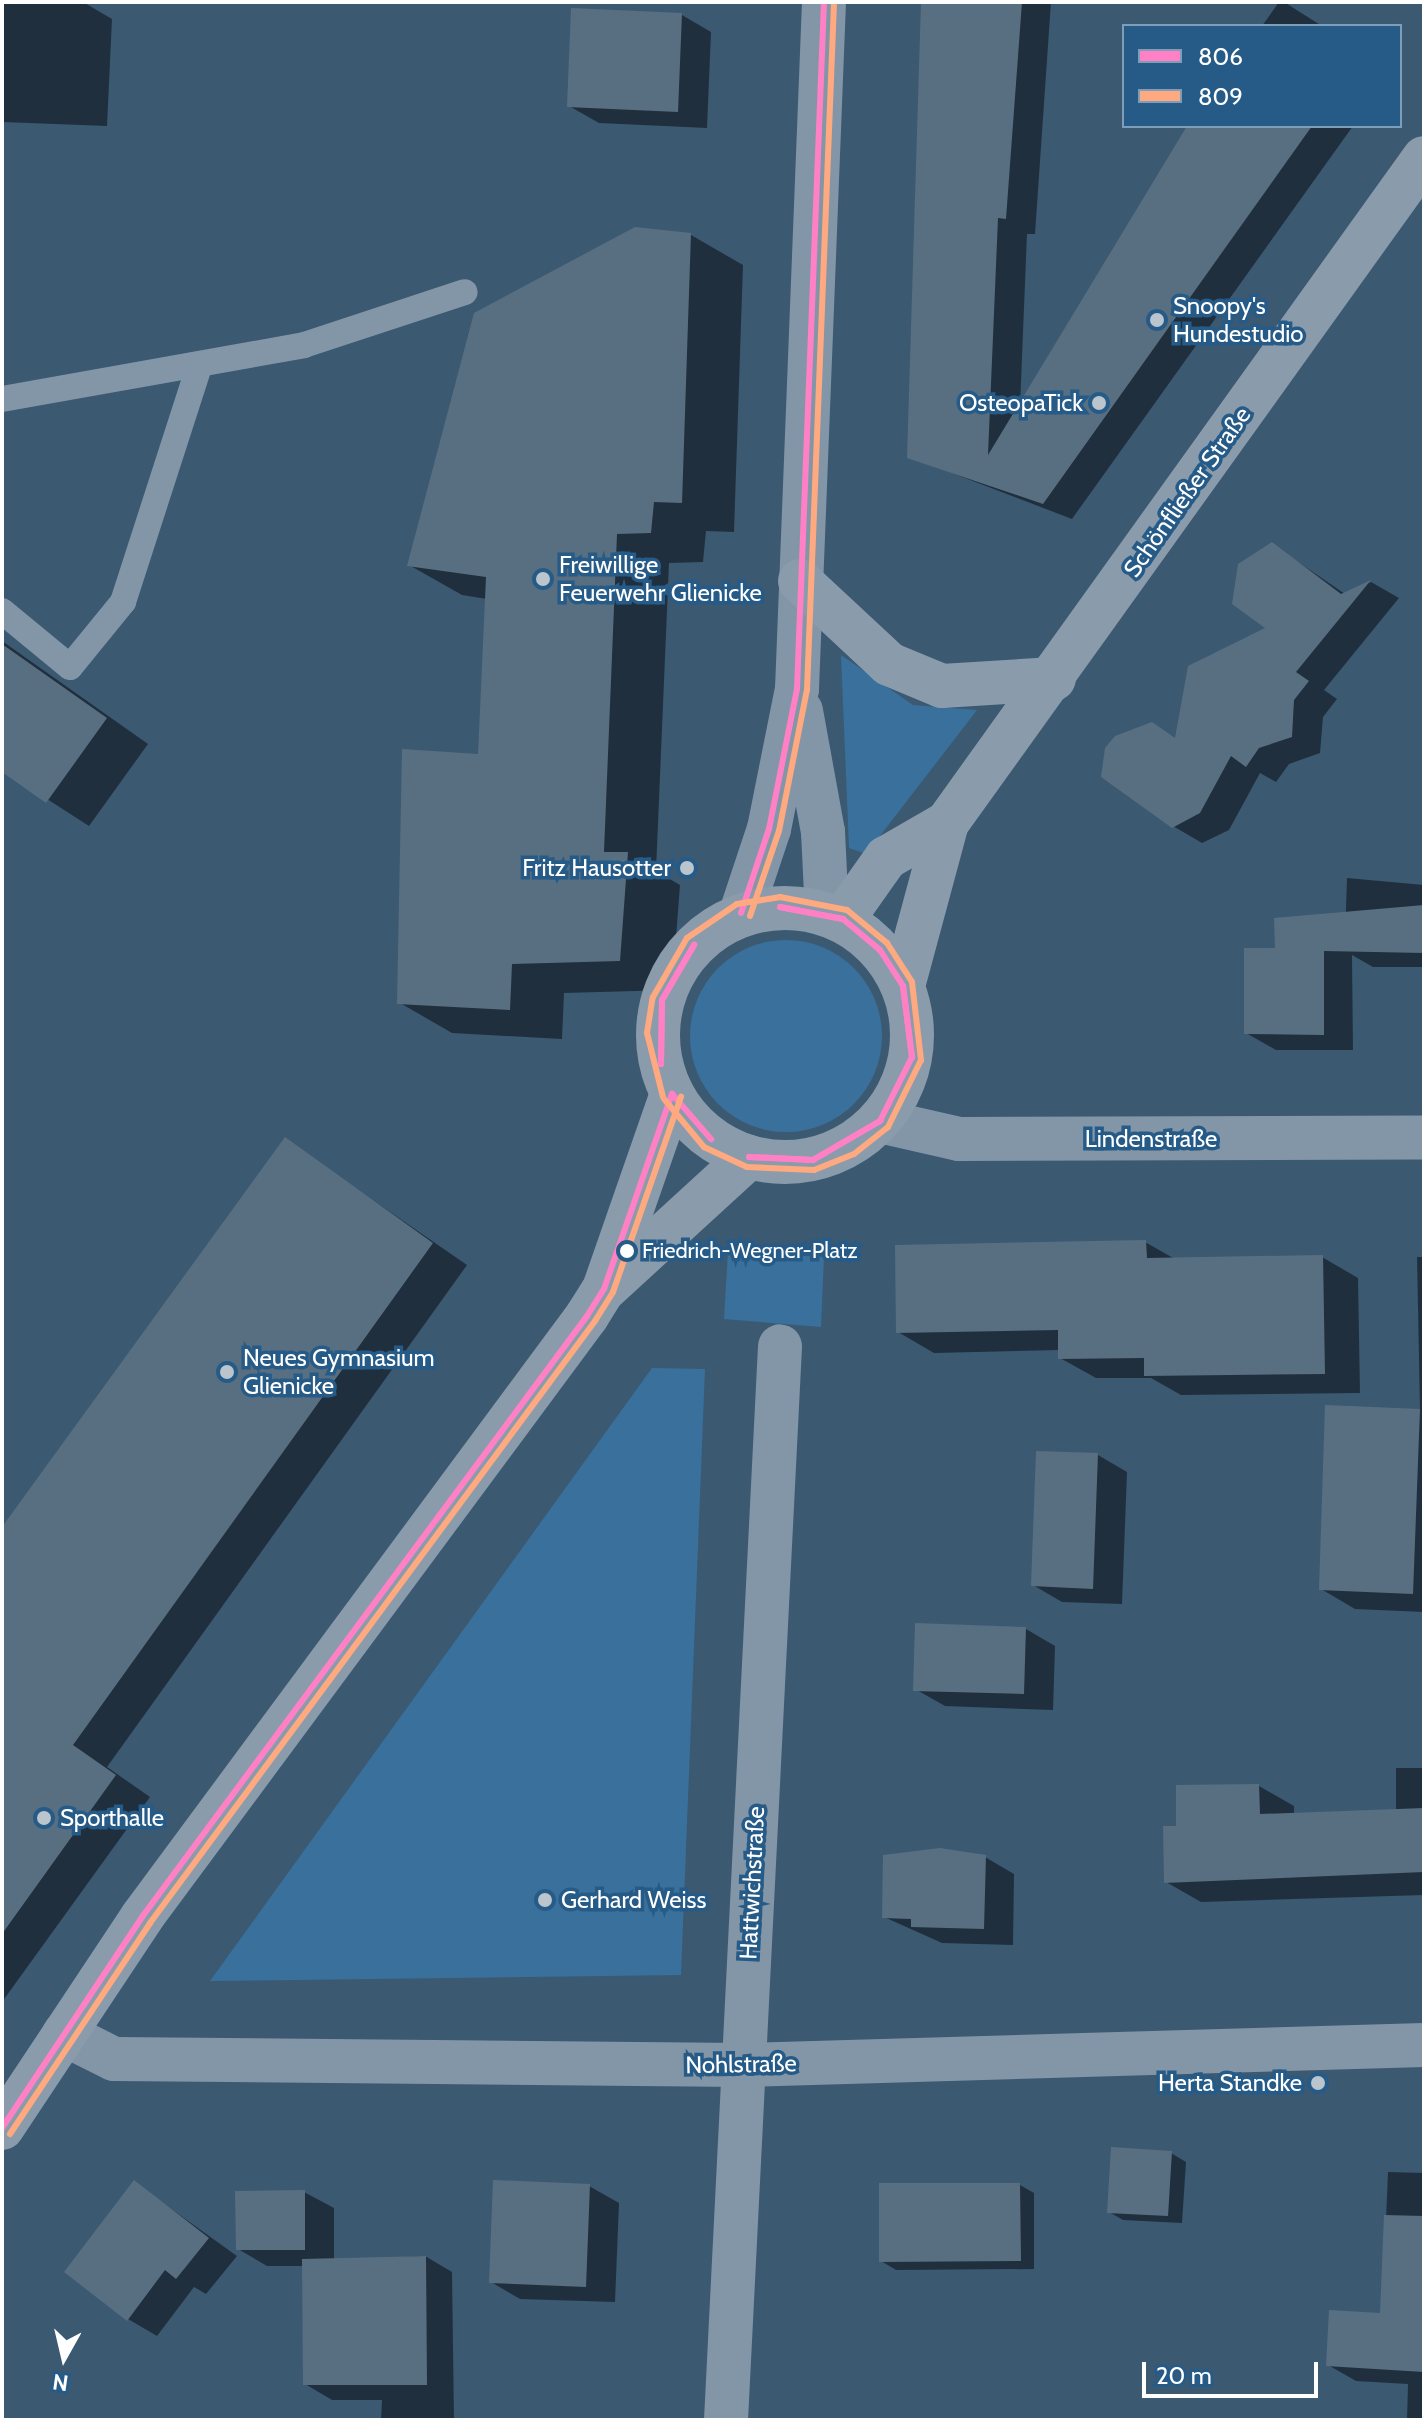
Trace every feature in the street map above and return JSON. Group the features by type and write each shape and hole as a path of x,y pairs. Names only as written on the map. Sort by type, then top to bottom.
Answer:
{"main road":[{"name":"Schönfließer Straße","path":"903,986 947,823 1054,679 1424,158"},
{"path":"800,581 889,664 942,686 1054,679"},
{"name":"Schönfließer Straße","path":"835,916 886,858 947,823"},
{"path":"780,907 835,916 880,950 903,986 912,1057 880,1121 813,1160 749,1157 711,1139 672,1094 661,1064 662,1000 694,945 741,913 780,907"},
{"path":"604,1289 672,1094"},
{"path":"2,2128 64,2034 604,1289 749,1157"}],"street":[{"path":"741,913 769,829 797,689 824,2"},
{"path":"797,689 835,916"},
{"name":"Lindenstraße","path":"880,1121 959,1139 1424,1137"},
{"name":"Hattwichstraße","path":"726,2420 780,1346"},
{"name":"Nohlstraße","path":"64,2034 114,2059 742,2065 1424,2045"}],"lane":[{"path":"2,399 304,345 465,292"},
{"path":"2,611 70,667 123,602 200,364"}],"shaded area":[{"path":"841,655 913,705 977,710 866,854 849,848"},
{"path":"786,940 805,941 823,947 854,968 875,999 881,1017 881,1055 875,1073 854,1104 823,1125 805,1131 786,1132 767,1131 749,1125 718,1104 697,1073 691,1055 690,1036 691,1017 697,999 718,968 749,947 767,941"},
{"path":"728,1251 824,1257 821,1327 724,1319"},
{"path":"652,1368 705,1369 681,1975 210,1981"}],"building":[{"path":"921,2 1022,2 1006,219 998,218 988,455 1186,128 1311,128 1043,504 907,458"},
{"path":"571,8 682,13 678,112 567,107"},
{"path":"635,227 691,233 682,503 654,502 651,533 617,534 604,852 628,852 620,961 512,964 510,1010 397,1004 402,749 478,754 486,577 407,566 474,313"},
{"path":"1272,542 1341,594 1371,580 1296,672 1309,681 1294,700 1292,737 1259,748 1246,767 1231,756 1200,813 1172,828 1101,777 1105,748 1115,736 1152,722 1175,738 1188,666 1265,628 1232,604 1238,564"},
{"path":"2,644 107,718 46,803 2,772"},
{"path":"1424,905 1424,953 1324,951 1324,1035 1244,1034 1244,948 1275,948 1274,918"},
{"path":"285,1137 433,1243 73,1745 116,1775 2,1934 2,1527"},
{"path":"1146,1240 1147,1258 1323,1255 1325,1374 1144,1376 1144,1358 1058,1359 1058,1330 896,1333 895,1245"},
{"path":"1325,1405 1420,1409 1413,1594 1319,1590"},
{"path":"1036,1451 1098,1453 1093,1589 1031,1586"},
{"path":"915,1623 1026,1627 1024,1694 913,1691"},
{"path":"1259,1784 1260,1814 1424,1808 1424,1872 1164,1883 1163,1826 1176,1826 1176,1785"},
{"path":"940,1848 986,1855 984,1929 911,1927 911,1919 882,1918 883,1855"},
{"path":"1111,2147 1172,2151 1168,2216 1107,2213"},
{"path":"134,2180 209,2238 176,2279 165,2270 127,2321 64,2272"},
{"path":"493,2180 590,2184 586,2287 489,2283"},
{"path":"879,2183 1020,2183 1021,2261 879,2262"},
{"path":"305,2190 305,2250 236,2250 235,2191"},
{"path":"1384,2215 1424,2216 1424,2372 1326,2366 1329,2310 1380,2313"},
{"path":"426,2256 427,2385 303,2385 302,2259"}],"transit line":[{"name":"806","path":"741,913 769,829 797,689 824,2"},
{"name":"809","path":"750,916 779,831 807,690 834,2"},
{"name":"809","path":"663,1097 647,1033 653,997 687,938 737,904 780,897 847,910 887,943 912,982 921,1060 888,1127 854,1154 814,1170 747,1167 704,1147 664,1099"},
{"name":"806","path":"780,907 843,919"},
{"name":"806","path":"780,907 843,919"},
{"name":"806","path":"843,919 880,950 903,986"},
{"name":"806","path":"662,1000 694,945"},
{"name":"806","path":"662,1000 694,945"},
{"name":"806","path":"903,986 912,1057"},
{"name":"806","path":"903,986 912,1057"},
{"name":"806","path":"661,1064 662,1000"},
{"name":"806","path":"661,1064 662,1000"},
{"name":"806","path":"880,1121 912,1057"},
{"name":"806","path":"672,1094 711,1139"},
{"name":"806","path":"2,2128 142,1917 587,1316 604,1289 672,1094"},
{"name":"809","path":"10,2134 150,1923 595,1321 613,1292 681,1097"},
{"name":"806","path":"813,1160 880,1121"},
{"name":"806","path":"813,1160 880,1121"},
{"name":"806","path":"749,1157 813,1160"},
{"name":"806","path":"749,1157 813,1160"}],"place":[{"name":"Snoopy's Hundestudio","path":"1157,320"},
{"name":"OsteopaTick","path":"1099,403"},
{"name":"Freiwillige Feuerwehr Glienicke","path":"543,579"},
{"name":"Fritz Hausotter","path":"687,868"},
{"name":"Friedrich-Wegner-Platz","path":"627,1251"},
{"name":"Neues Gymnasium Glienicke","path":"227,1372"},
{"name":"Sporthalle","path":"44,1818"},
{"name":"Gerhard Weiss","path":"545,1900"},
{"name":"Herta Standke","path":"1318,2083"}]}
